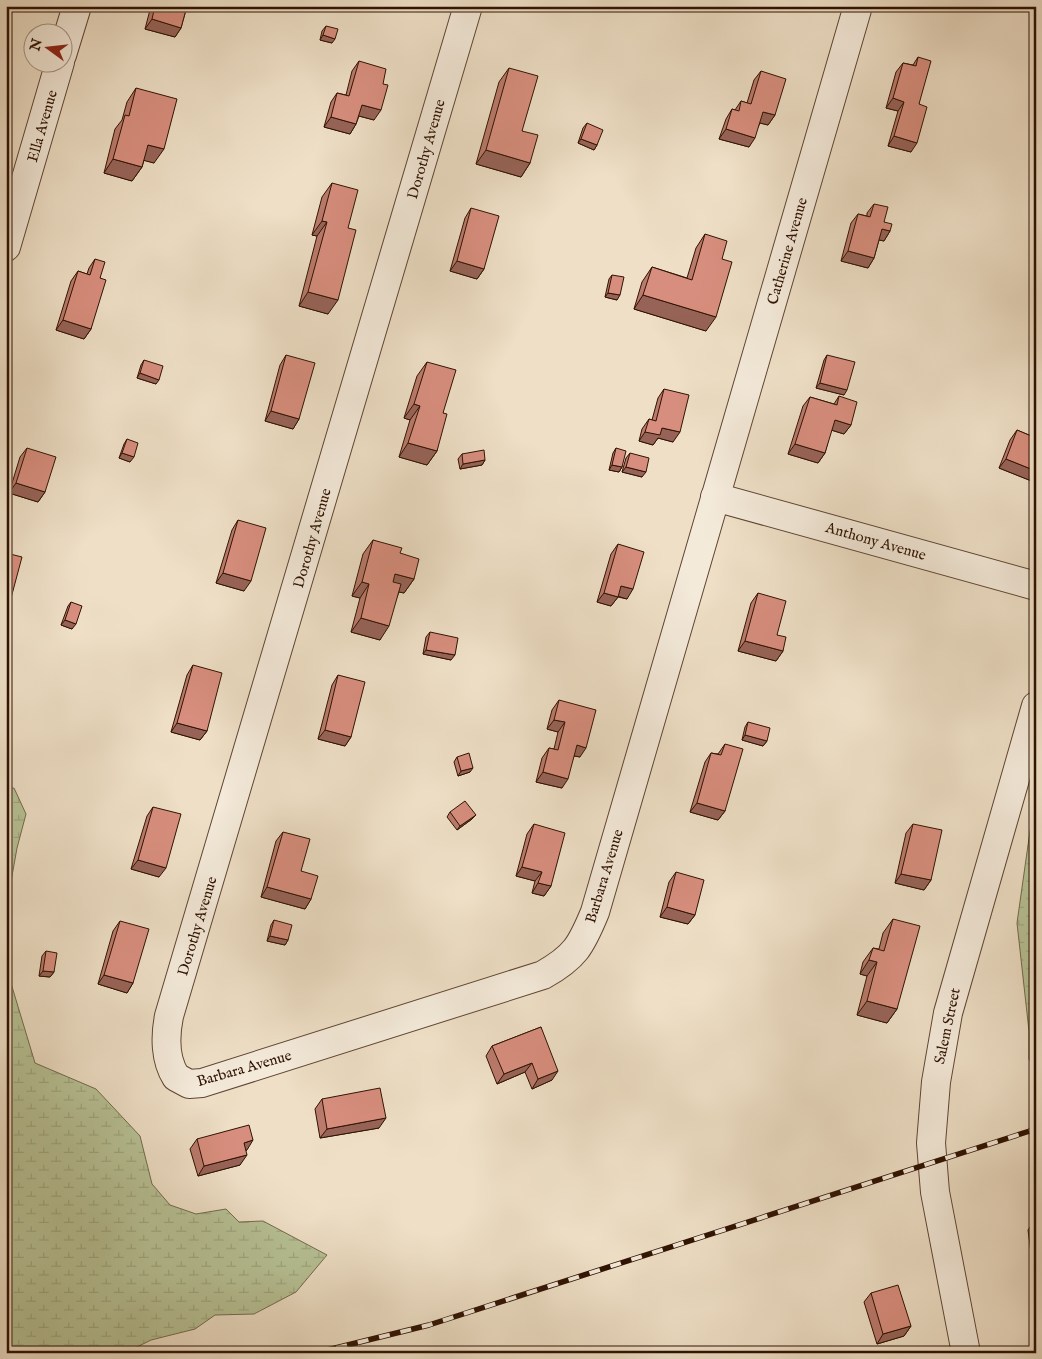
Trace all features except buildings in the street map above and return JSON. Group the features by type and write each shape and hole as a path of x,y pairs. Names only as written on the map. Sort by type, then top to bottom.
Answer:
{"street":[{"path":"72,22 77,6"},
{"name":"Dorothy Avenue","path":"172,1070 166,1041 169,1016 468,6"},
{"name":"Catherine Avenue","path":"716,497 858,6"},
{"name":"Ella Avenue","path":"6,247 57,72"},
{"name":"Barbara Avenue","path":"172,1070 181,1081 194,1084 202,1083 543,975 567,960 579,948 595,912 716,497"},
{"name":"Anthony Avenue","path":"716,497 1036,586"},
{"name":"Salem Street","path":"966,1353 939,1221 933,1172 932,1122 936,1082 948,1013 1036,706"}],"green space":[{"path":"14,788 26,814 17,848 7,904 7,970 35,1063 96,1089 140,1136 152,1184 170,1205 196,1214 226,1209 239,1222 263,1221 327,1255 296,1292 254,1314 215,1315 195,1329 151,1340 125,1353 6,1353 6,789"},
{"path":"1036,810 1036,1071 1029,1059 1029,1031 1017,923 1030,831"}],"railway":[{"path":"315,1353 429,1325 1036,1129"}]}
